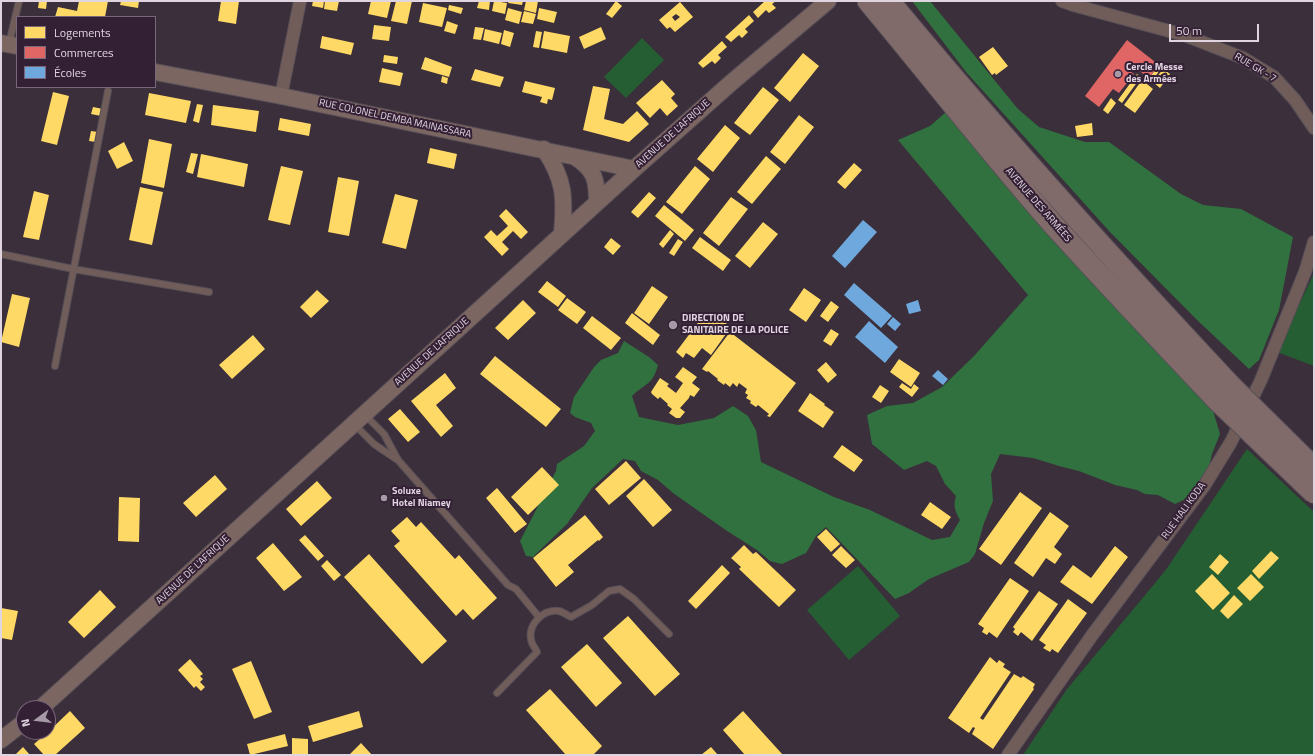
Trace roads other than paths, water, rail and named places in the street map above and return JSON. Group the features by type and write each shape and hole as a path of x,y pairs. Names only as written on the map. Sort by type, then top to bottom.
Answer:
{"highway":[{"name":"AVENUE DES ARMÉES","path":"868,1 987,146 1051,221 1161,327 1224,393"},
{"name":"AVENUE DES ARMÉES","path":"889,1 934,56 994,124 1161,327"},
{"path":"1224,393 1314,468"},
{"path":"1224,393 1314,493"}],"main road":[{"name":"AVENUE DE L'AFRIQUE","path":"50,700 597,202 732,82 828,1"},
{"name":"RUE COLONEL DEMBA MAINASSARA","path":"156,72 544,149 634,169"},
{"path":"544,149 557,170 563,192 562,234"},
{"path":"575,157 588,168 596,181 597,202"},
{"path":"1,740 16,728"}],"street":[{"path":"281,96 300,1"},
{"name":"RUE GK - 7","path":"1062,1 1184,35 1243,58 1274,77 1295,100 1314,128"},
{"name":"RUE HALI KODA","path":"1008,755 1093,634 1204,486 1231,442 1261,380 1305,272 1314,242"}],"lane":[{"path":"9,44 19,1"},
{"path":"55,366 108,91"},
{"path":"1,254 73,269 209,292"},
{"path":"358,419 374,444 398,460"},
{"path":"358,419 384,434 398,460 508,586 516,589 539,617"},
{"path":"497,693 537,652 532,643 531,634 533,624 539,617 549,612 560,612 571,617 592,605 610,591 620,589 634,599 669,634"}],"place":[{"name":"Cercle Messe des Armées","path":"1118,74"},
{"name":"DIRECTION DE SANITAIRE DE LA POLICE","path":"673,325"},
{"name":"Soluxe Hotel Niamey","path":"384,498"}]}
